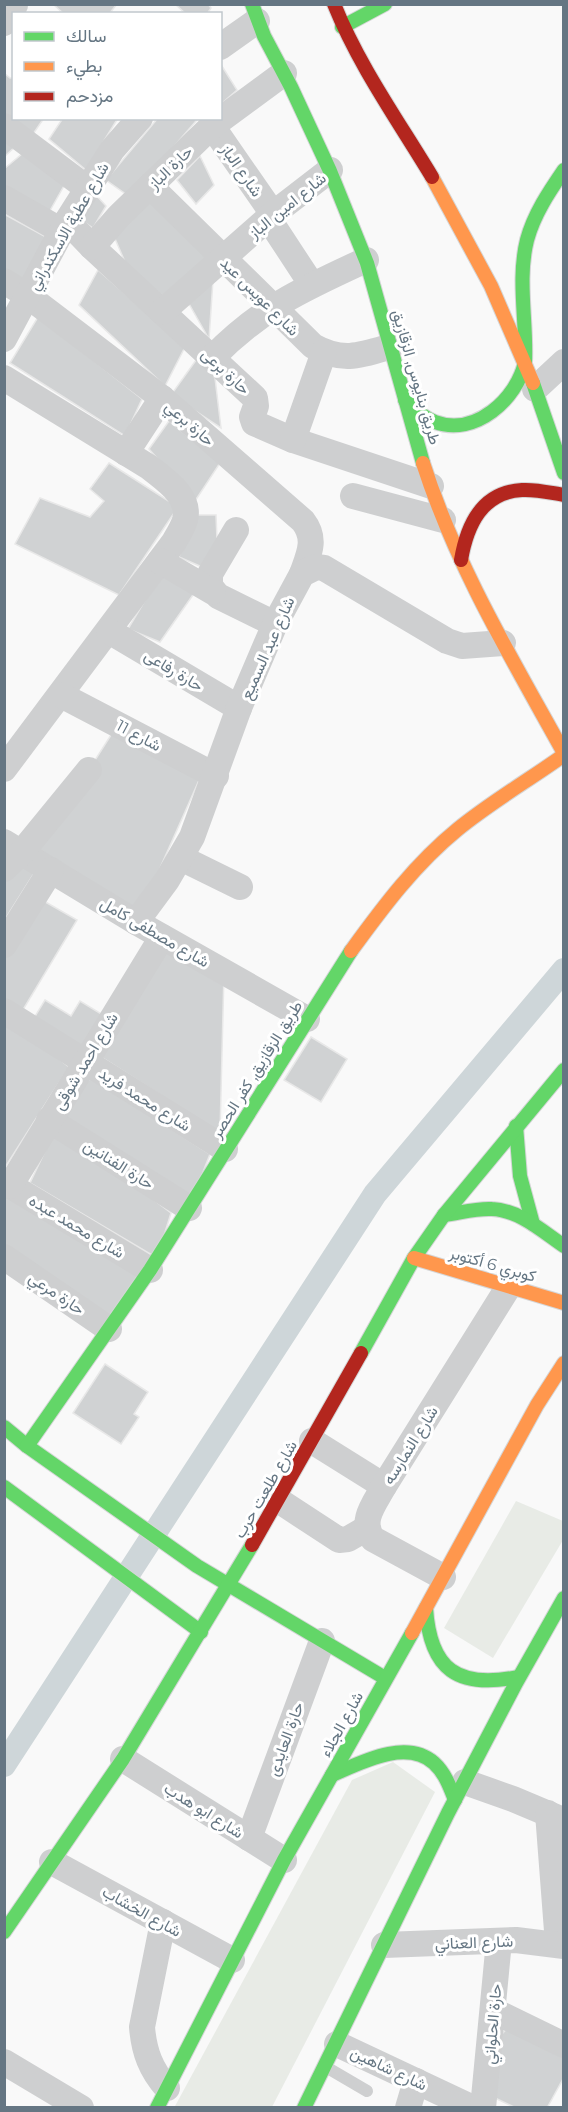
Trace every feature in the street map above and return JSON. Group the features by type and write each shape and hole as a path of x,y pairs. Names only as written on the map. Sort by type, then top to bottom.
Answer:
{"main road":[{"path":"334,4 342,27 362,65 440,190 485,276 557,433 564,473"},
{"path":"342,27 385,4"},
{"name":"طريق بنايوس, الزقازيق","path":"255,13 330,170 366,260 392,346 405,400 443,519 503,643 564,754"},
{"path":"405,400 426,420 452,426 476,421 498,408 515,388 525,364 523,281 525,251 535,219 564,170"},
{"path":"461,560 469,524 483,505 502,494 522,490 564,495"},
{"name":"طريق الزقازيق, كفر الحصر","path":"27,1446 150,1270 369,924 396,890 458,828 564,754"},
{"name":"شارع طلعت حرب","path":"4,1932 123,1759 201,1632 312,1441 414,1258 444,1215 564,1070"},
{"path":"516,1126 521,1186 533,1224"},
{"path":"444,1215 494,1209 507,1212 533,1224 564,1246"},
{"name":"كوبري 6 أكتوبر","path":"414,1258 564,1303"},
{"path":"546,1297 558,1282"},
{"name":"شارع الجلاء","path":"162,2098 284,1860 537,1406 564,1363"},
{"path":"537,1406 556,1395 564,1394"},
{"path":"4,1427 27,1446 197,1566 385,1678"},
{"path":"4,1508 9,1491 201,1632"},
{"path":"304,2108 518,1677 564,1598"},
{"path":"426,1608 426,1628 429,1638 443,1664 459,1676 478,1683 498,1683 518,1677"},
{"path":"332,1775 396,1751 417,1753 436,1763 460,1791"}],"street":[{"path":"4,23 14,5"},
{"path":"222,45 255,13"},
{"name":"حارة الباز","path":"222,119 284,73"},
{"name":"شارع عطية الاسكندراني","path":"4,339 65,226 112,150 139,120"},
{"name":"حارة الباز","path":"92,247 150,186 220,120"},
{"path":"4,126 88,189"},
{"name":"شارع الباز","path":"212,126 271,216 312,285"},
{"name":"شارع امين الباز","path":"162,312 271,216 330,170"},
{"name":"شارع عويس عيد","path":"150,186 303,339 324,352 347,357 359,356 392,346"},
{"name":"حارة برعى","path":"4,198 65,226 92,247 255,398 256,406 252,417 254,423 294,440 431,486"},
{"path":"212,358 271,307 366,260"},
{"name":"حارة برعي","path":"4,281 28,296 162,398 303,521 311,536 312,544 302,574"},
{"path":"294,440 324,352"},
{"path":"535,388 564,362"},
{"path":"4,378 126,453 170,483 180,495 186,508 185,520 174,542 4,769"},
{"path":"126,453 162,398"},
{"path":"352,496 443,519"},
{"path":"213,592 209,580 210,574 236,530"},
{"path":"160,561 275,624"},
{"path":"302,574 316,567 324,568 430,633 454,644 462,646 503,643"},
{"name":"شارع عبد السميع","path":"136,922 181,858 192,837 239,708 275,624 302,574"},
{"name":"حارة رفاعى","path":"109,631 239,708"},
{"name":"شارع 11","path":"61,694 216,776"},
{"path":"10,854 89,770"},
{"name":"شارع مصطفى كامل","path":"10,854 51,870 136,922 307,1019"},
{"path":"181,858 240,887"},
{"path":"4,945 51,870"},
{"name":"شارع احمد شوقى","path":"7,1184 162,937"},
{"name":"شارع محمد فريد","path":"4,1011 225,1149"},
{"name":"حارة الفنانين","path":"49,1120 189,1208"},
{"name":"شارع محمد عبده","path":"7,1184 150,1270"},
{"name":"حارة مرعي","path":"4,1257 108,1329"},
{"name":"شارع النمارسه","path":"367,1528 367,1517 384,1486 509,1286"},
{"path":"312,1441 384,1486"},
{"path":"278,1500 339,1540 348,1539 367,1528 373,1539 443,1577"},
{"name":"حارة العايدى","path":"249,1838 322,1641"},
{"name":"شارع ابو هدب","path":"123,1759 284,1860"},
{"path":"460,1791 556,1817 561,1945"},
{"name":"شارع الخشاب","path":"52,1862 232,1960"},
{"path":"162,2098 144,2047 142,2027 163,1922"},
{"name":"شارع العناني","path":"384,1945 516,1940 561,1945"},
{"name":"حارة الحلواني","path":"483,2108 499,1941"},
{"path":"494,2011 564,2044"},
{"name":"شارع شاهين","path":"337,2044 473,2108"},
{"path":"4,2062 81,2108"},
{"path":"408,2108 416,2080"}],"lane":[{"path":"325,2067 367,2091"}],"shaded area":[{"path":"516,1501 563,1521 563,1540 493,1658 444,1628"},
{"path":"393,1762 435,1792 272,2107 174,2108 352,1780"}],"building":[{"path":"53,4 117,4 111,12 62,12"},
{"path":"175,4 208,4 211,8 208,12 184,12"},
{"path":"222,66 237,90 222,103"},
{"path":"4,73 12,78 12,120 43,120 31,137 4,118"},
{"path":"62,120 117,120 86,170 49,139"},
{"path":"156,120 196,121 130,197 106,180"},
{"path":"4,136 18,144 4,157"},
{"path":"22,154 65,184 48,214 4,189 4,169"},
{"path":"200,156 214,185 196,204 177,180"},
{"path":"95,194 106,206 93,228 77,217"},
{"path":"147,199 213,256 167,299 128,269 113,234"},
{"path":"4,214 46,237 25,284 4,270"},
{"path":"98,270 185,347 165,386 79,305"},
{"path":"213,280 209,339 188,302"},
{"path":"38,317 142,399 125,436 10,363"},
{"path":"199,356 215,378 221,428 171,395"},
{"path":"169,421 220,463 195,501 149,449"},
{"path":"109,463 178,507 119,595 15,544 40,498 90,517 104,501 90,489"},
{"path":"192,515 216,515 217,540 202,567 179,557"},
{"path":"160,575 195,592 160,642 128,629"},
{"path":"118,724 204,769 136,922 38,850"},
{"path":"40,864 4,921 4,869"},
{"path":"35,896 77,920 18,1018 4,1010 4,947"},
{"path":"155,948 224,972 220,1133 101,1057"},
{"path":"45,1000 71,1016 80,1001 103,1015 79,1053 31,1023"},
{"path":"4,1016 69,1067 4,1169"},
{"path":"311,1037 347,1059 321,1102 284,1080"},
{"path":"91,1078 210,1154 189,1208 49,1120"},
{"path":"57,1126 171,1213 157,1258 30,1183"},
{"path":"4,1185 150,1270 109,1329 4,1257"},
{"path":"105,1364 148,1392 134,1414 139,1417 121,1444 73,1413"},
{"path":"510,2025 564,2052 564,2077 547,2108 516,2108 495,2098 502,2034"}],"waterway":[{"path":"4,1765 375,1194 564,970"}],"traffic: fast":[{"path":"252,4 264,36 291,87 330,171 367,263 423,463"},
{"path":"342,27 385,4"},
{"path":"405,400 435,422 450,425 465,424 492,412 513,389 525,362 522,286 527,240 538,212 564,170"},
{"path":"533,383 564,473"},
{"path":"27,1446 150,1270 351,951"},
{"path":"361,1353 414,1258 444,1215 564,1070"},
{"path":"516,1126 520,1176 533,1224"},
{"path":"444,1215 480,1209 502,1210 530,1222 564,1246"},
{"path":"4,1427 27,1446 197,1566 385,1678"},
{"path":"4,1487 201,1632"},
{"path":"4,1932 123,1759 252,1545"},
{"path":"304,2108 448,1813 516,1683 564,1598"},
{"path":"426,1608 434,1647 441,1660 451,1670 464,1677 479,1680 518,1677"},
{"path":"157,2108 284,1860 412,1633"},
{"path":"332,1775 383,1755 410,1753 423,1756 438,1767 447,1780 455,1800"}],"traffic: slow":[{"path":"432,177 491,286 533,383"},
{"path":"423,463 436,501 468,575 564,753"},
{"path":"351,951 400,887 442,842 564,755"},
{"path":"414,1258 564,1303"},
{"path":"412,1633 537,1405 564,1363"}],"traffic: jam":[{"path":"334,4 367,71 432,177"},
{"path":"461,560 472,523 487,504 496,497 522,490 564,495"},
{"path":"252,1545 361,1353"}]}
